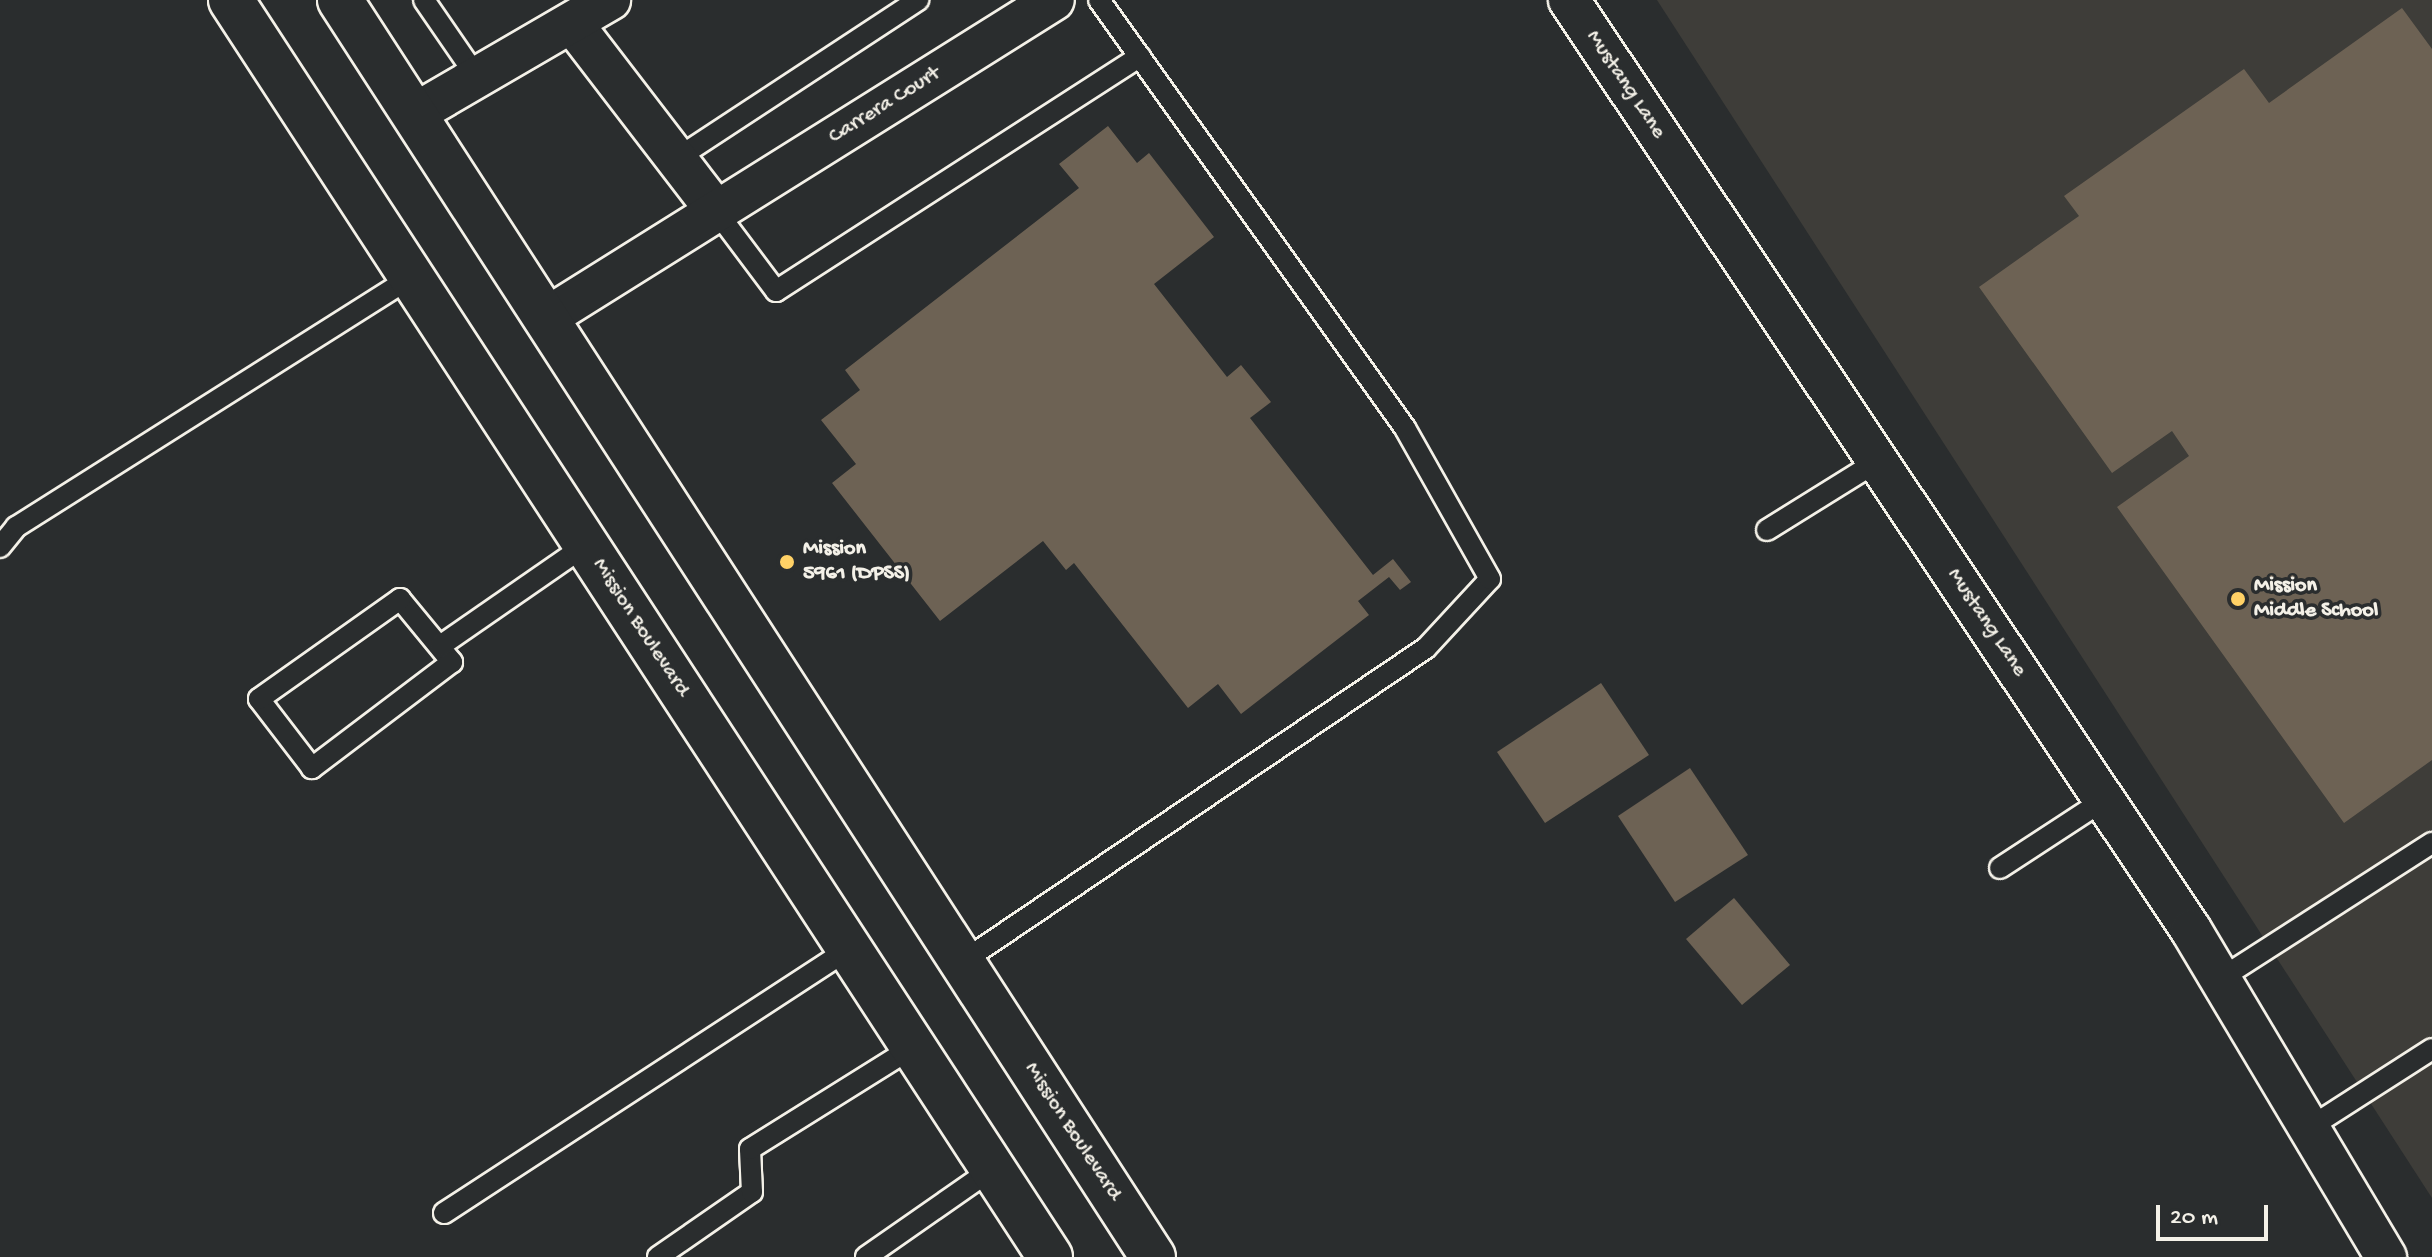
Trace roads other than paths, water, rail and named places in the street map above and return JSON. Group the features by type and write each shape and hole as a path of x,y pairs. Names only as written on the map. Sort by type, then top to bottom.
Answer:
{"main road":[{"name":"Mission Boulevard","path":"231,0 1050,1257"},
{"name":"Mission Boulevard","path":"340,0 1153,1257"}],"street":[{"path":"414,114 610,0"},
{"name":"Carrera Court","path":"546,318 1054,0"},
{"name":"Mustang Lane","path":"1569,0 2104,800 2220,979 2386,1257"},
{"path":"572,23 716,211"}],"lane":[{"path":"424,0 477,77"},
{"path":"676,159 918,0"},
{"path":"962,962 1426,648 1490,579 1405,428 1099,0"},
{"path":"716,211 776,291 1140,56"},
{"path":"0,547 16,527 411,277"},
{"path":"1767,530 1878,461"},
{"path":"440,646 586,545"},
{"path":"400,599 440,646 452,662 312,768 259,699 400,599"},
{"path":"2000,868 2104,800"},
{"path":"2220,979 2432,843"},
{"path":"444,1213 849,949"},
{"path":"658,1257 752,1192 750,1149 913,1047"},
{"path":"2309,1128 2432,1049"},
{"path":"866,1257 992,1169"}],"place":[{"name":"Mission 5961 (DPSS)","path":"787,562"},
{"name":"Mission Middle School","path":"2238,599"}]}
